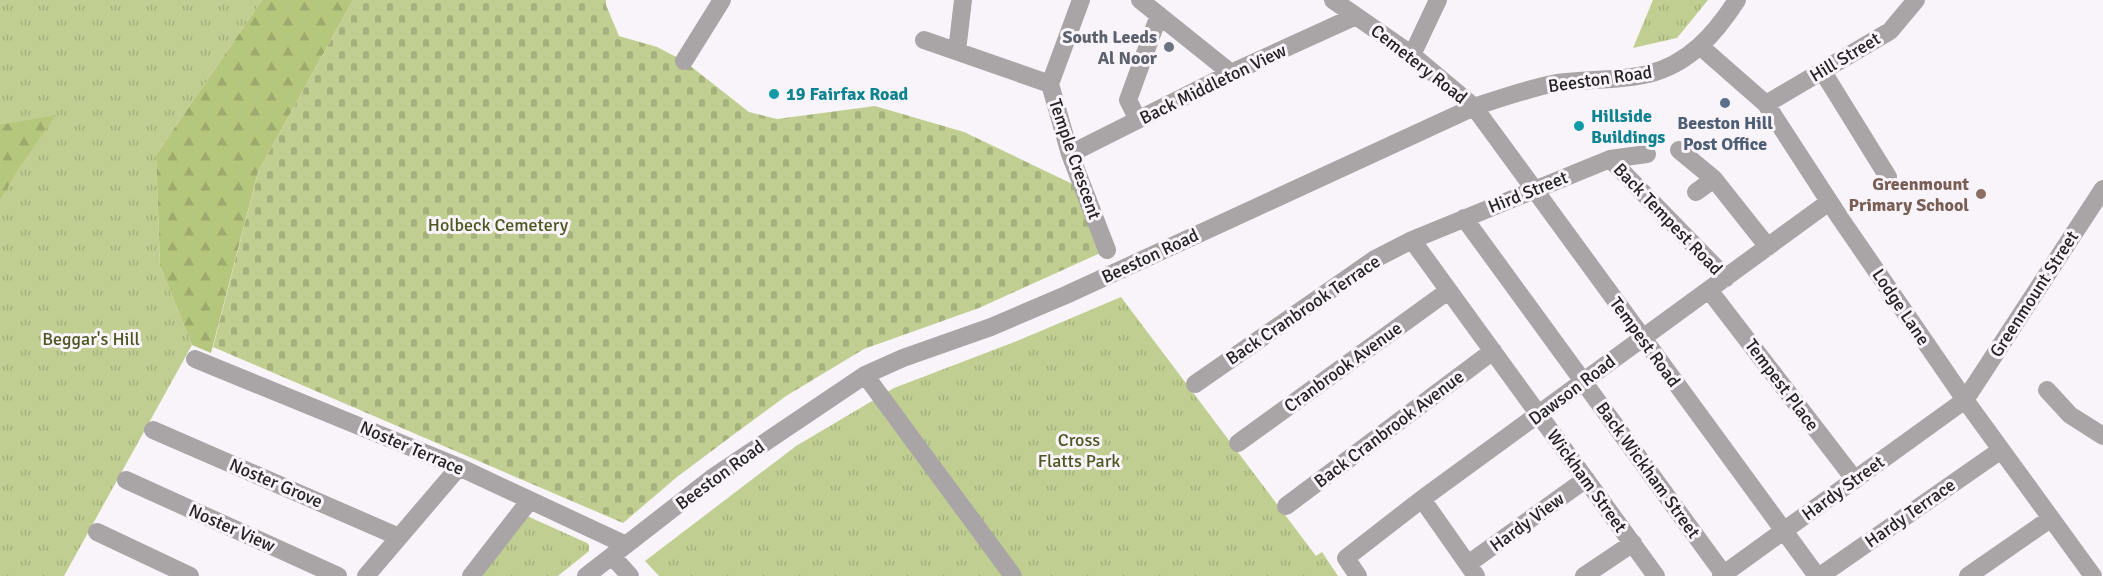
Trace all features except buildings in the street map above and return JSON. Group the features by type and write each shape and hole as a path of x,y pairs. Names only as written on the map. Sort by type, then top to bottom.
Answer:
{"street":[{"path":"684,61 722,0"},
{"path":"957,51 963,0"},
{"name":"Temple Crescent","path":"1081,0 1050,84 1070,154 1107,250"},
{"path":"1140,0 1231,74"},
{"name":"Cemetery Road","path":"1333,0 1412,55 1474,107"},
{"path":"1412,55 1438,0"},
{"name":"Beeston Road","path":"586,576 712,478 865,375 903,358 991,327 1066,295 1474,107 1556,84 1647,74 1675,65 1701,47 1723,22 1737,0"},
{"name":"Hill Street","path":"1766,104 1890,31 1916,0"},
{"path":"1138,120 1128,100 1159,15"},
{"name":"Back Middleton View","path":"1070,154 1231,74 1356,16"},
{"path":"924,39 1050,84"},
{"name":"Lodge Lane","path":"1701,47 1766,104 1829,202 1965,400 2094,576"},
{"path":"1823,72 1888,177"},
{"name":"Tempest Road","path":"1474,107 1818,576"},
{"path":"1679,150 1714,179 1768,247"},
{"name":"Hird Street","path":"1412,240 1610,159 1647,154"},
{"name":"Back Tempest Road","path":"1610,159 1726,278"},
{"path":"1696,192 1714,179"},
{"name":"Greenmount Street","path":"1965,400 2103,189"},
{"name":"Dawson Road","path":"1359,576 1346,558 1422,499 1829,202"},
{"name":"Back Wickham Street","path":"1464,218 1723,575"},
{"name":"Wickham Street","path":"1412,240 1656,576"},
{"name":"Back Cranbrook Terrace","path":"1195,384 1375,259 1412,240"},
{"name":"Tempest Place","path":"1709,290 1855,480"},
{"name":"Cranbrook Avenue","path":"1238,443 1449,291"},
{"name":"Back Cranbrook Avenue","path":"1286,506 1493,351"},
{"name":"Noster Terrace","path":"195,359 459,467 530,500 619,550"},
{"path":"865,375 1013,576"},
{"path":"2047,390 2070,416 2101,430"},
{"name":"Hardy Street","path":"1723,575 1965,400"},
{"name":"Noster Grove","path":"153,430 399,537"},
{"name":"Hardy Terrace","path":"1818,576 2001,450"},
{"path":"366,576 459,467"},
{"name":"Hardy View","path":"1472,570 1586,479"},
{"name":"Noster View","path":"126,480 339,576"},
{"path":"1422,499 1472,570"},
{"path":"471,576 530,500"},
{"path":"1968,576 2050,519"},
{"path":"97,532 190,576"},
{"path":"1584,576 1633,543"},
{"path":"619,550 630,576"},
{"path":"2094,576 2103,568"}],"green space":[{"name":"Beggar's Hill","path":"0,0 262,0 156,155 160,266 192,345 64,576 0,576"},
{"path":"262,0 353,0 258,172 211,353 192,345 160,266 156,155"},
{"name":"Holbeck Cemetery","path":"353,0 606,0 619,36 657,47 684,61 749,112 777,119 875,106 964,132 1083,189 1107,250 979,308 864,349 786,396 677,477 623,523 213,347 258,172"},
{"path":"1653,0 1708,0 1677,38 1633,48"},
{"path":"56,115 19,168 0,200 0,125"},
{"name":"Cross Flatts Park","path":"1121,297 1316,556 1322,552 1338,576 659,576 645,561 796,446 894,388 1017,341"},
{"path":"527,516 587,543 589,551 558,576 479,576"}],"place":[{"name":"South Leeds Al Noor","path":"1169,47"},
{"name":"19 Fairfax Road","path":"774,94"},
{"name":"Beeston Hill Post Office","path":"1725,103"},
{"name":"Hillside Buildings","path":"1579,126"},
{"name":"Greenmount Primary School","path":"1981,194"}]}
